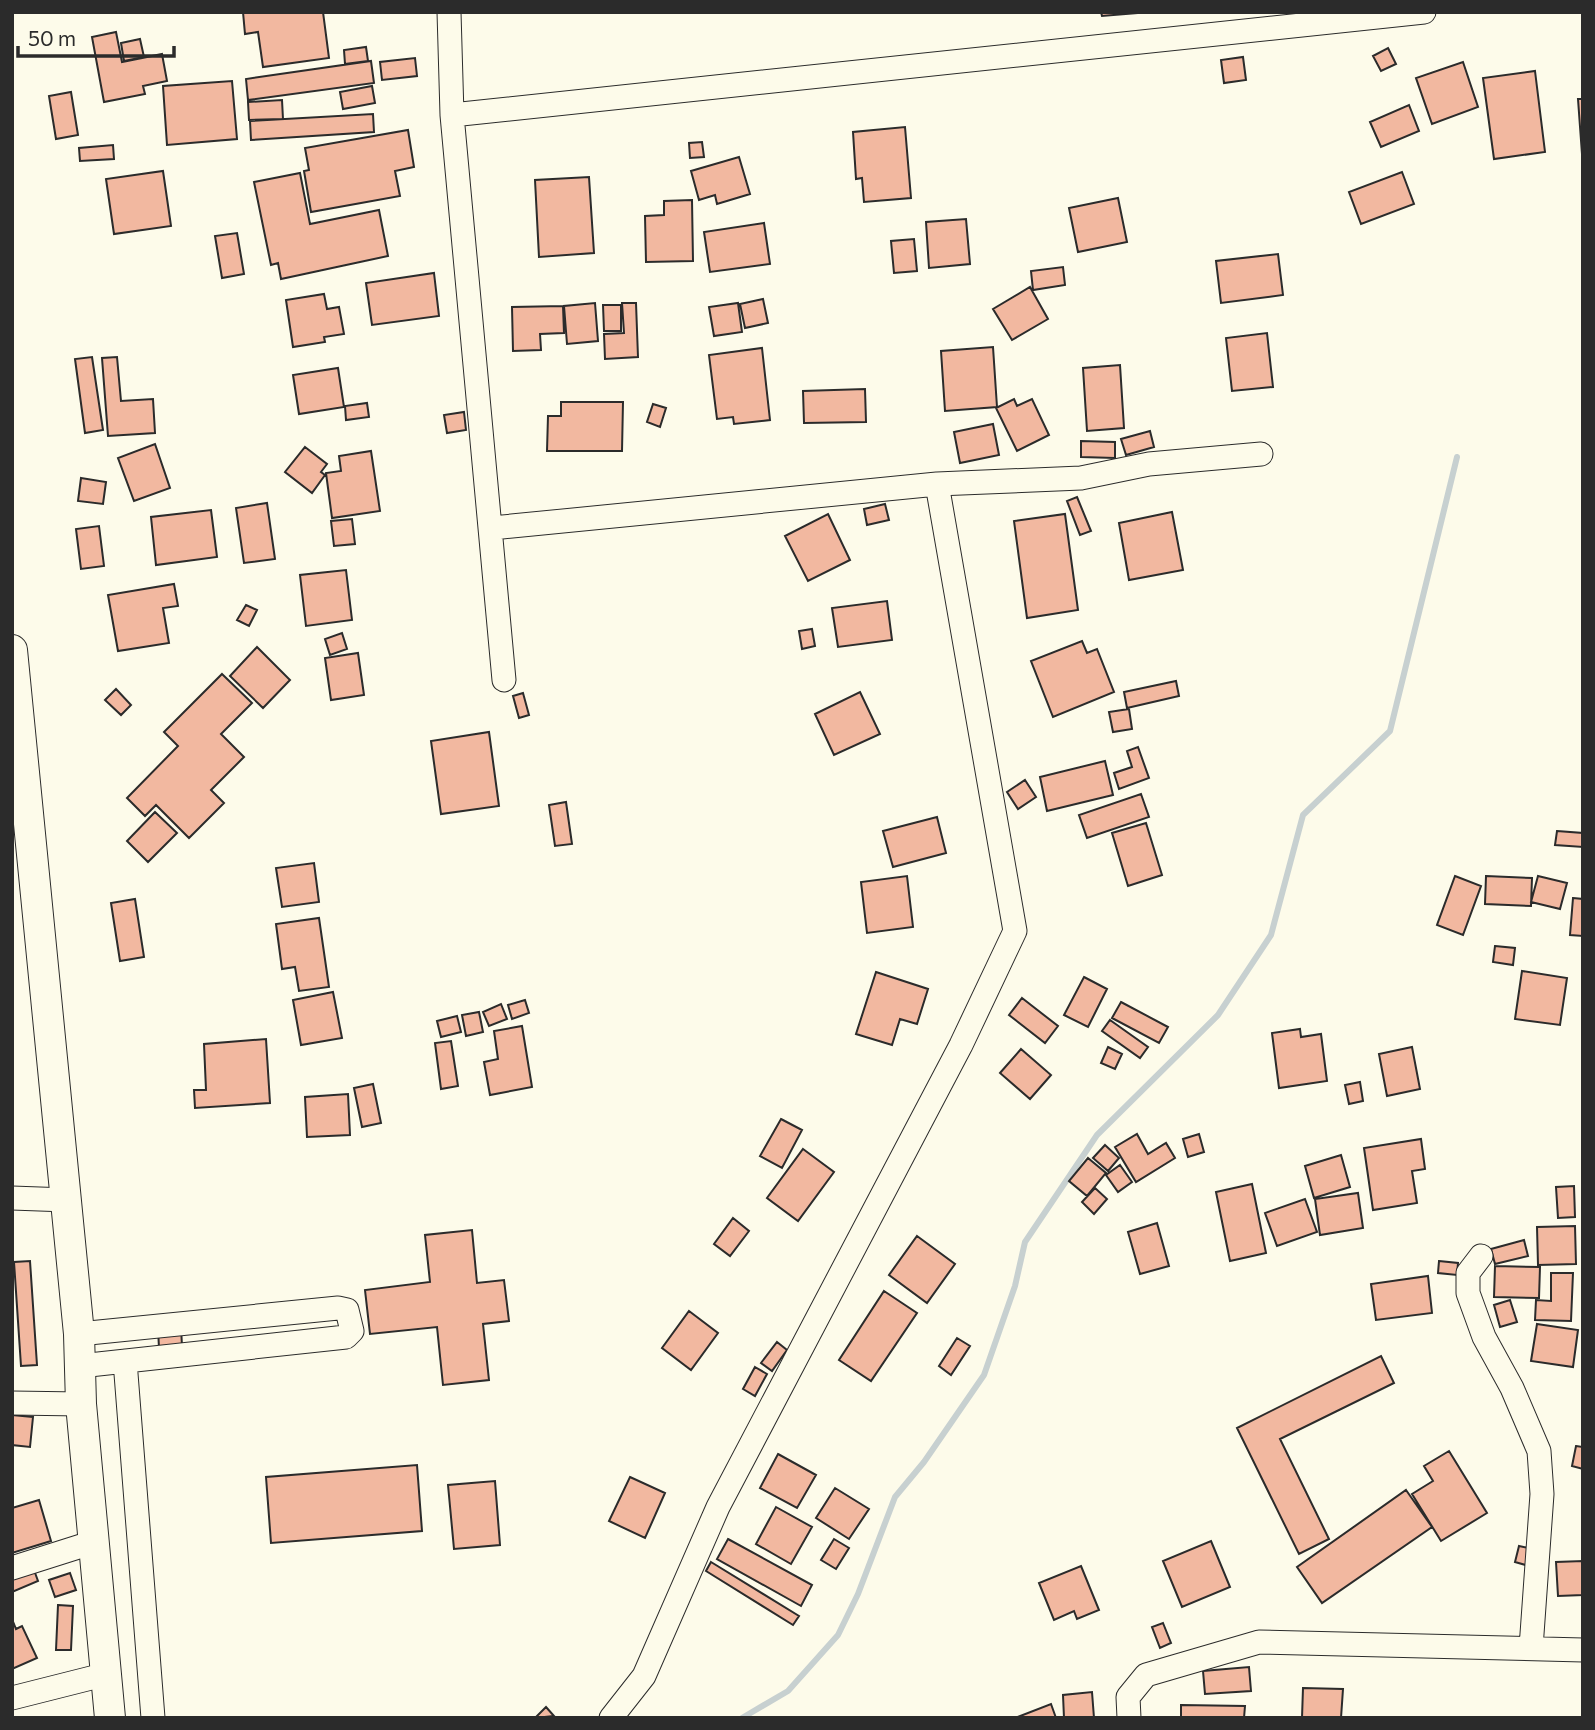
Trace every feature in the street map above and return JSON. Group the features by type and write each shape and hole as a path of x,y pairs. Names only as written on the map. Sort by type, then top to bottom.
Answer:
{"main road":[{"path":"12,650 67,1200 79,1334 80,1404 110,1718"}],"street":[{"path":"449,12 452,115 504,680"},
{"path":"452,115 1424,12"},
{"path":"492,528 937,484 1081,478 1149,464 1261,454"},
{"path":"611,1718 644,1676 718,1507 961,1045 1015,930 937,484"},
{"path":"12,1198 67,1200"},
{"path":"1480,1256 1468,1273 1468,1293 1484,1337 1512,1388 1539,1451 1542,1494 1531,1648"},
{"path":"79,1334 338,1308 347,1310 352,1331 346,1337 80,1366"},
{"path":"290,1312 295,1342"},
{"path":"242,1317 247,1348"},
{"path":"125,1361 153,1718"},
{"path":"12,1404 80,1404"},
{"path":"12,1568 94,1542"},
{"path":"1129,1718 1128,1697 1146,1675 1259,1642 1583,1650"},
{"path":"12,1698 107,1674"}],"building":[{"path":"243,12 323,12 329,58 263,67 258,32 245,34"},
{"path":"1101,12 1137,12 1137,13 1102,16"},
{"path":"116,32 122,62 162,54 167,81 143,86 145,94 104,102 92,37"},
{"path":"140,39 144,57 124,61 121,43"},
{"path":"366,47 368,61 345,64 344,50"},
{"path":"1388,48 1396,64 1381,71 1373,56"},
{"path":"1243,57 1246,80 1224,83 1221,60"},
{"path":"415,58 417,76 382,80 380,62"},
{"path":"371,61 374,83 248,100 246,79"},
{"path":"1463,62 1478,107 1432,124 1416,78"},
{"path":"1535,71 1545,152 1494,159 1483,78"},
{"path":"232,81 237,139 167,145 163,86"},
{"path":"372,86 375,103 343,109 340,92"},
{"path":"71,92 78,135 56,139 49,96"},
{"path":"1578,99 1583,99 1583,168"},
{"path":"282,100 283,119 249,120 248,102"},
{"path":"1409,105 1419,131 1381,147 1370,122"},
{"path":"373,114 374,132 251,140 250,121"},
{"path":"905,127 911,198 864,202 862,178 856,179 853,132"},
{"path":"408,130 414,167 395,171 400,196 311,212 304,171 309,170 305,148"},
{"path":"702,142 704,157 690,158 689,143"},
{"path":"113,145 114,159 80,161 79,148"},
{"path":"739,157 750,194 717,204 715,195 699,200 691,171"},
{"path":"163,171 171,226 114,234 106,179"},
{"path":"1402,172 1414,204 1361,224 1349,192"},
{"path":"300,173 310,224 379,210 388,256 281,279 278,263 271,265 254,182"},
{"path":"589,177 594,253 539,257 535,180"},
{"path":"1118,198 1127,242 1078,252 1069,208"},
{"path":"692,200 693,261 646,262 645,216 664,215 664,201"},
{"path":"966,219 970,264 929,268 926,222"},
{"path":"764,223 770,264 710,272 704,232"},
{"path":"237,233 244,274 222,278 215,236"},
{"path":"914,239 917,271 894,273 891,241"},
{"path":"1278,254 1283,295 1221,303 1216,261"},
{"path":"1063,267 1065,285 1033,290 1031,271"},
{"path":"434,273 439,316 372,325 366,283"},
{"path":"1030,287 1048,319 1012,340 993,309"},
{"path":"324,294 327,309 339,307 344,334 324,337 325,342 293,347 286,300"},
{"path":"763,299 768,323 745,328 740,304"},
{"path":"595,303 598,341 567,344 564,306"},
{"path":"622,303 636,303 638,357 605,359 604,334 624,333"},
{"path":"738,303 742,332 714,336 709,307"},
{"path":"603,305 621,305 621,331 604,331"},
{"path":"563,306 564,333 540,334 541,350 513,351 512,307"},
{"path":"1267,333 1273,387 1232,391 1226,338"},
{"path":"993,347 997,407 945,411 941,351"},
{"path":"762,348 770,420 734,424 733,417 717,419 709,355"},
{"path":"92,357 103,430 85,433 75,359"},
{"path":"117,357 121,401 153,399 155,433 108,436 102,358"},
{"path":"1120,365 1124,428 1087,431 1083,368"},
{"path":"338,368 344,407 299,414 293,375"},
{"path":"865,389 866,422 804,423 803,391"},
{"path":"1014,399 1017,406 1032,399 1049,435 1017,451 996,408"},
{"path":"561,402 623,402 622,451 547,451 548,416 561,416"},
{"path":"367,403 369,417 346,420 345,406"},
{"path":"653,404 666,408 660,427 647,422"},
{"path":"464,412 466,430 447,433 444,415"},
{"path":"993,424 999,455 960,463 954,432"},
{"path":"1150,431 1154,447 1126,455 1121,439"},
{"path":"1081,441 1115,442 1115,458 1081,457"},
{"path":"155,444 170,488 134,501 118,458"},
{"path":"305,447 327,464 321,472 325,475 312,493 285,472"},
{"path":"371,451 380,511 332,518 326,473 341,471 339,456"},
{"path":"81,478 106,482 103,504 78,501"},
{"path":"1077,497 1091,531 1080,535 1067,501"},
{"path":"267,503 275,559 244,563 236,508"},
{"path":"885,504 889,520 867,525 864,509"},
{"path":"211,510 217,557 156,565 151,517"},
{"path":"1172,512 1183,570 1129,580 1119,523"},
{"path":"828,514 850,560 808,581 785,536"},
{"path":"1065,514 1078,610 1027,618 1014,521"},
{"path":"352,519 355,544 334,546 331,521"},
{"path":"99,526 104,566 81,569 76,529"},
{"path":"346,570 352,620 306,626 300,575"},
{"path":"174,584 178,606 163,608 169,643 118,651 108,595"},
{"path":"887,601 892,640 838,647 832,608"},
{"path":"246,605 257,610 249,626 237,620"},
{"path":"812,629 815,646 802,649 799,631"},
{"path":"342,633 347,649 330,655 325,639"},
{"path":"1082,641 1087,653 1097,649 1114,692 1053,717 1031,661"},
{"path":"257,647 290,680 263,708 230,676"},
{"path":"358,653 364,695 331,700 325,658"},
{"path":"222,674 252,703 221,734 244,757 211,790 224,803 189,838 156,805 145,816 127,798 178,746 164,732"},
{"path":"1176,681 1179,696 1127,708 1124,692"},
{"path":"116,689 131,705 121,715 105,700"},
{"path":"860,692 880,734 834,755 815,714"},
{"path":"523,693 529,715 519,718 513,696"},
{"path":"1129,709 1132,729 1113,732 1109,712"},
{"path":"489,732 499,806 441,814 431,741"},
{"path":"1138,747 1149,778 1119,789 1114,773 1132,767 1127,751"},
{"path":"1105,761 1113,795 1047,811 1040,777"},
{"path":"1025,780 1036,797 1018,809 1007,792"},
{"path":"1141,794 1149,817 1087,838 1079,815"},
{"path":"566,802 572,844 555,846 549,805"},
{"path":"155,812 177,833 148,862 127,841"},
{"path":"937,817 946,853 893,867 883,831"},
{"path":"1146,823 1162,875 1128,886 1112,833"},
{"path":"1557,831 1583,833 1583,847 1555,845"},
{"path":"314,863 319,902 282,907 276,868"},
{"path":"907,876 913,927 867,933 861,882"},
{"path":"1455,876 1481,886 1463,935 1437,925"},
{"path":"1486,876 1532,878 1531,906 1485,904"},
{"path":"1538,876 1567,883 1560,909 1531,902"},
{"path":"1573,898 1583,899 1583,936 1570,935"},
{"path":"135,899 144,957 120,961 111,903"},
{"path":"319,918 329,987 299,991 295,967 282,969 276,924"},
{"path":"1495,946 1515,948 1513,965 1493,962"},
{"path":"1522,971 1567,978 1560,1025 1515,1019"},
{"path":"876,972 928,989 917,1024 900,1019 892,1045 856,1034"},
{"path":"1084,977 1107,989 1088,1027 1064,1015"},
{"path":"333,992 342,1038 301,1045 293,1000"},
{"path":"1022,998 1058,1026 1045,1043 1009,1015"},
{"path":"525,1000 529,1013 512,1019 508,1005"},
{"path":"1121,1002 1168,1027 1159,1043 1112,1018"},
{"path":"501,1004 507,1019 489,1026 483,1012"},
{"path":"479,1012 483,1032 466,1036 462,1015"},
{"path":"457,1016 461,1032 441,1037 437,1021"},
{"path":"1110,1020 1148,1047 1140,1058 1102,1031"},
{"path":"522,1026 532,1087 490,1095 484,1062 498,1059 494,1031"},
{"path":"1300,1029 1301,1037 1321,1034 1327,1081 1279,1088 1272,1033"},
{"path":"266,1039 270,1103 195,1108 194,1090 206,1090 204,1044"},
{"path":"451,1041 458,1086 441,1089 435,1043"},
{"path":"1108,1047 1122,1054 1115,1069 1101,1063"},
{"path":"1412,1047 1420,1089 1387,1096 1379,1054"},
{"path":"1021,1049 1051,1075 1030,1099 1000,1073"},
{"path":"1360,1082 1363,1101 1349,1104 1345,1085"},
{"path":"373,1084 381,1123 362,1127 354,1088"},
{"path":"348,1094 350,1135 307,1137 305,1097"},
{"path":"781,1119 802,1130 782,1168 760,1156"},
{"path":"1137,1134 1148,1154 1166,1143 1175,1158 1136,1182 1115,1147"},
{"path":"1199,1134 1204,1152 1188,1157 1183,1139"},
{"path":"1421,1139 1425,1169 1412,1171 1417,1203 1373,1210 1364,1148"},
{"path":"1105,1145 1119,1158 1108,1171 1093,1158"},
{"path":"803,1149 834,1172 798,1221 767,1198"},
{"path":"1341,1155 1350,1187 1314,1198 1305,1166"},
{"path":"1088,1158 1106,1173 1087,1196 1069,1181"},
{"path":"1120,1165 1132,1182 1118,1192 1106,1175"},
{"path":"1252,1184 1266,1253 1230,1261 1216,1192"},
{"path":"1574,1186 1575,1217 1558,1218 1556,1187"},
{"path":"1095,1188 1107,1199 1094,1214 1082,1202"},
{"path":"1358,1193 1363,1228 1320,1235 1315,1199"},
{"path":"1305,1199 1317,1232 1277,1246 1265,1213"},
{"path":"733,1218 749,1231 730,1256 714,1244"},
{"path":"1157,1223 1169,1266 1140,1274 1128,1232"},
{"path":"1575,1226 1576,1264 1538,1265 1537,1227"},
{"path":"472,1230 477,1283 504,1280 509,1321 483,1324 489,1380 443,1385 437,1327 370,1334 365,1290 430,1282 425,1235"},
{"path":"917,1236 955,1264 927,1303 889,1275"},
{"path":"1524,1240 1528,1256 1495,1264 1491,1249"},
{"path":"30,1261 37,1365 21,1366 14,1262"},
{"path":"1439,1261 1458,1263 1457,1275 1438,1273"},
{"path":"1495,1266 1540,1267 1539,1298 1494,1297"},
{"path":"1551,1273 1573,1273 1571,1321 1535,1320 1536,1300 1551,1301"},
{"path":"1428,1276 1432,1313 1376,1320 1371,1284"},
{"path":"884,1291 917,1313 871,1381 839,1360"},
{"path":"1510,1300 1517,1322 1500,1327 1494,1305"},
{"path":"689,1311 718,1333 691,1370 662,1348"},
{"path":"1537,1324 1578,1330 1573,1367 1531,1361"},
{"path":"181,1327 182,1346 159,1348 158,1329"},
{"path":"957,1338 970,1346 951,1375 939,1366"},
{"path":"777,1342 787,1350 772,1371 761,1363"},
{"path":"1381,1356 1394,1383 1280,1439 1329,1539 1299,1554 1237,1428"},
{"path":"755,1367 767,1374 755,1396 743,1389"},
{"path":"12,1415 33,1417 30,1447 12,1445"},
{"path":"1576,1446 1583,1447 1583,1469 1572,1466"},
{"path":"1449,1451 1487,1513 1441,1541 1412,1494 1433,1481 1424,1466"},
{"path":"778,1454 816,1475 797,1508 760,1488"},
{"path":"417,1465 422,1531 271,1543 266,1477"},
{"path":"630,1477 665,1493 645,1538 609,1521"},
{"path":"495,1481 500,1545 454,1549 448,1485"},
{"path":"835,1488 869,1509 849,1539 816,1518"},
{"path":"1406,1490 1432,1527 1322,1603 1297,1567"},
{"path":"39,1500 51,1541 12,1553 12,1508"},
{"path":"776,1507 812,1527 791,1564 756,1544"},
{"path":"728,1539 812,1585 801,1606 717,1559"},
{"path":"834,1539 849,1548 836,1569 821,1560"},
{"path":"1211,1541 1230,1587 1182,1607 1163,1561"},
{"path":"1519,1546 1533,1549 1529,1566 1515,1562"},
{"path":"1583,1561 1583,1595 1558,1596 1556,1562"},
{"path":"711,1562 799,1616 793,1625 706,1571"},
{"path":"1081,1566 1099,1610 1077,1619 1074,1611 1054,1620 1039,1583"},
{"path":"34,1570 38,1581 12,1592 12,1579"},
{"path":"70,1573 76,1590 55,1597 49,1580"},
{"path":"58,1605 73,1606 71,1650 56,1650"},
{"path":"12,1619 16,1629 22,1626 37,1658 12,1669"},
{"path":"1163,1623 1171,1643 1160,1648 1152,1627"},
{"path":"1249,1667 1251,1691 1205,1694 1203,1671"},
{"path":"1303,1688 1343,1689 1341,1718 1302,1718"},
{"path":"1092,1692 1094,1718 1064,1718 1063,1695"},
{"path":"1051,1704 1056,1718 1015,1718"},
{"path":"1181,1705 1245,1706 1244,1718 1181,1718"},
{"path":"546,1707 554,1716 535,1718"}],"waterway":[{"path":"742,1718 788,1691 838,1635 858,1594 895,1497 924,1462 984,1375 1015,1286 1025,1242 1097,1135 1218,1015 1271,935 1303,815 1390,731 1457,457"}]}
